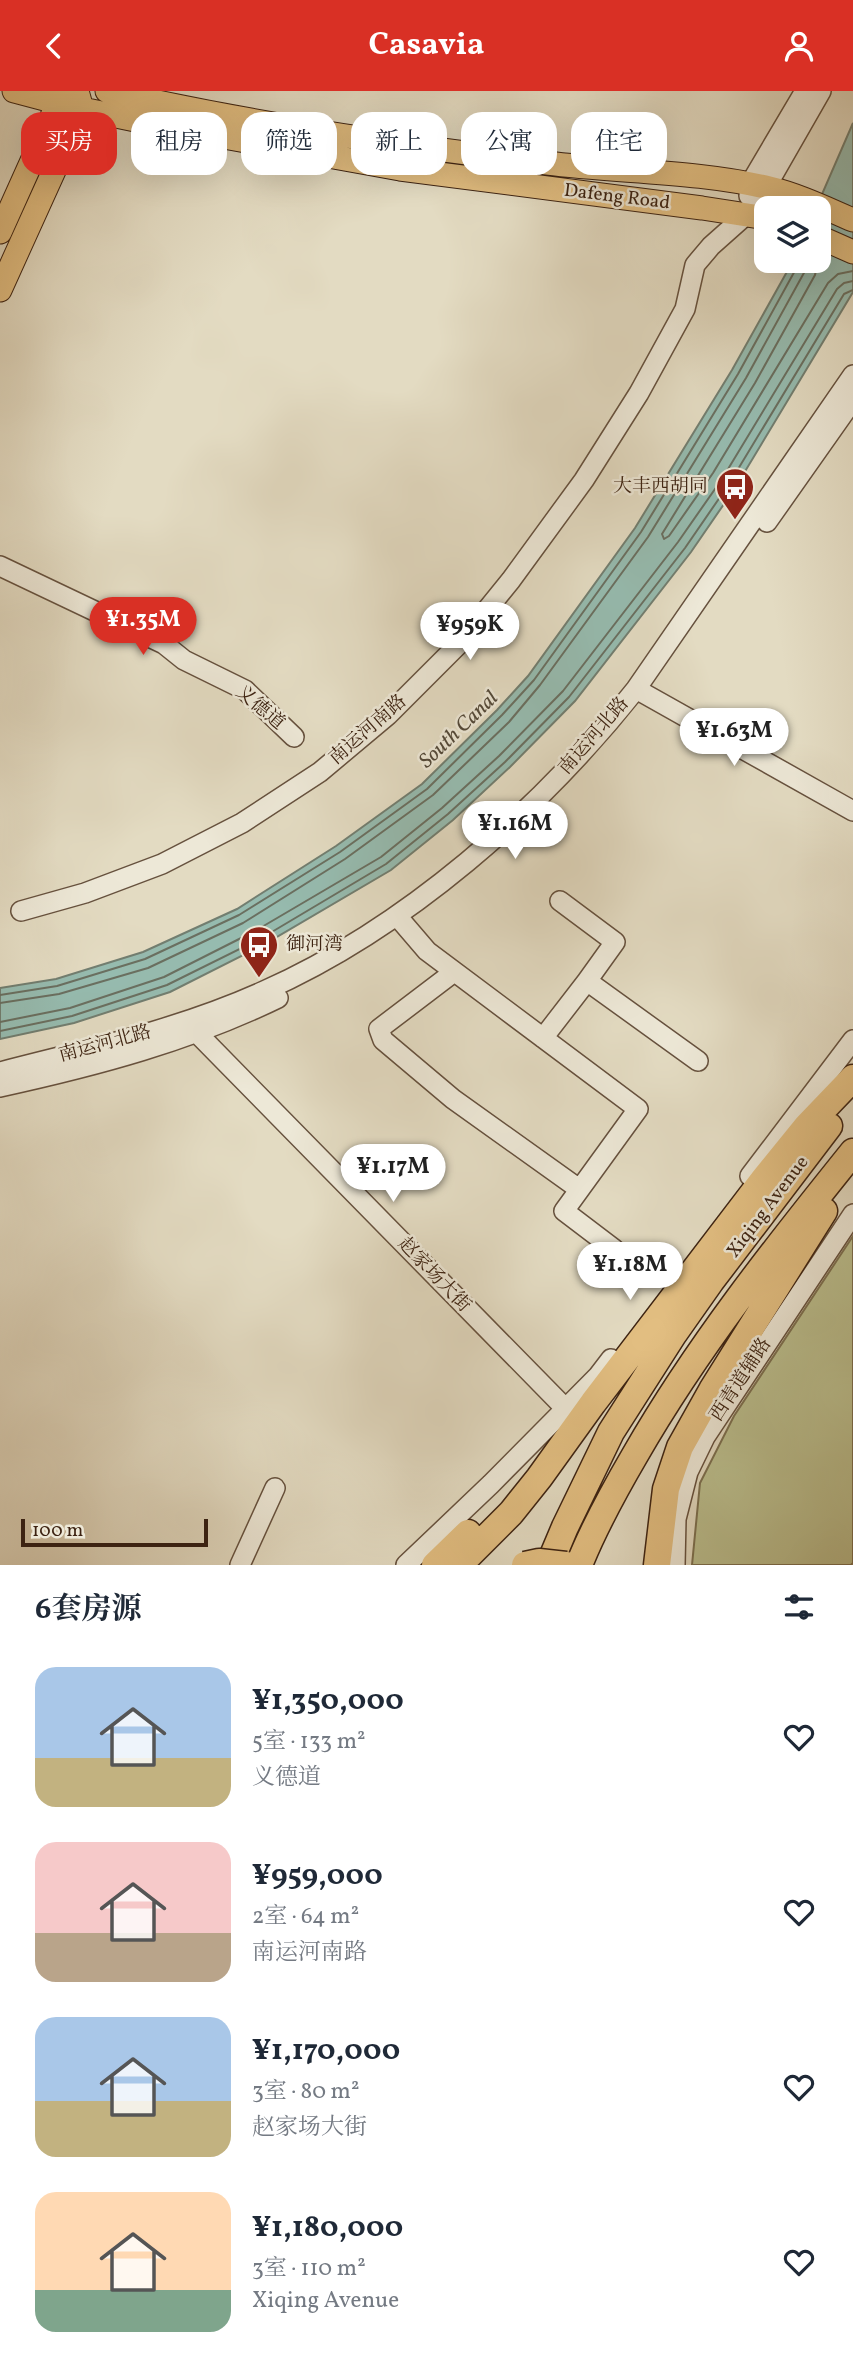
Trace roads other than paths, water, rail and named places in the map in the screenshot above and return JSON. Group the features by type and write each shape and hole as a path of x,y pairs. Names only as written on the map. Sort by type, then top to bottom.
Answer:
{"highway":[{"path":"459,1565 511,1513 764,1179 807,1126 853,1078"},
{"name":"Xiqing Avenue","path":"549,1565 611,1432 673,1335 827,1130 853,1085"},
{"name":"Xiqing Avenue","path":"579,1565 594,1529 655,1421 713,1334 853,1152"},
{"path":"657,1565 666,1489 680,1447 738,1346 853,1165"},
{"path":"435,1565 593,1403"},
{"path":"525,1565 539,1562 566,1565"}],"main road":[{"name":"Dafeng Road","path":"14,91 71,99 292,151 351,161"},
{"name":"Dafeng Road","path":"107,91 251,121 351,136"},
{"path":"0,232 71,99"},
{"path":"0,290 71,99"},
{"name":"Dafeng Road","path":"447,150 758,186 809,202 853,220"},
{"name":"Dafeng Road","path":"446,175 754,216"},
{"path":"831,242 853,252"}],"street":[{"path":"758,196 758,186 805,91"},
{"path":"758,186 821,91"},
{"name":"南运河南路","path":"21,912 85,893 162,864 242,823 320,772 388,715 460,643 511,580 584,479 639,393 685,309 695,265 711,246 754,218"},
{"name":"南运河北路","path":"641,692 853,375"},
{"name":"南运河北路","path":"0,1072 105,1045 243,1015 365,951 531,804 641,692 853,400"},
{"name":"义德道","path":"0,566 163,644 184,660 245,690 294,737"},
{"path":"641,692 853,811"},
{"path":"542,1038 615,942 561,901"},
{"path":"401,921 426,951 638,1109 564,1210 614,1249"},
{"path":"454,972 379,1029 383,1040 453,1099 579,1189"},
{"path":"587,981 698,1061"},
{"name":"南运河北路","path":"0,1087 90,1067 194,1026"},
{"name":"赵家场大街","path":"194,1026 565,1408"},
{"path":"406,1565 598,1376 853,1040"},
{"path":"838,1234 853,1206"},
{"name":"西青道辅路","path":"675,1565 676,1520 688,1472 705,1437 853,1214"},
{"path":"240,1565 275,1488"}],"water":[{"path":"853,123 853,292 735,488 691,552 575,701 453,820 391,870 263,945 170,992 74,1023 0,1039 0,988 56,979 143,952 237,909 336,846 422,784 497,710 528,676 635,528 732,370 786,273 831,273 831,196 821,196"}],"place":[{"name":"大丰西胡同","path":"735,521"},
{"name":"御河湾","path":"259,979"}],"water label":[{"name":"South Canal","path":"459,730"}]}
